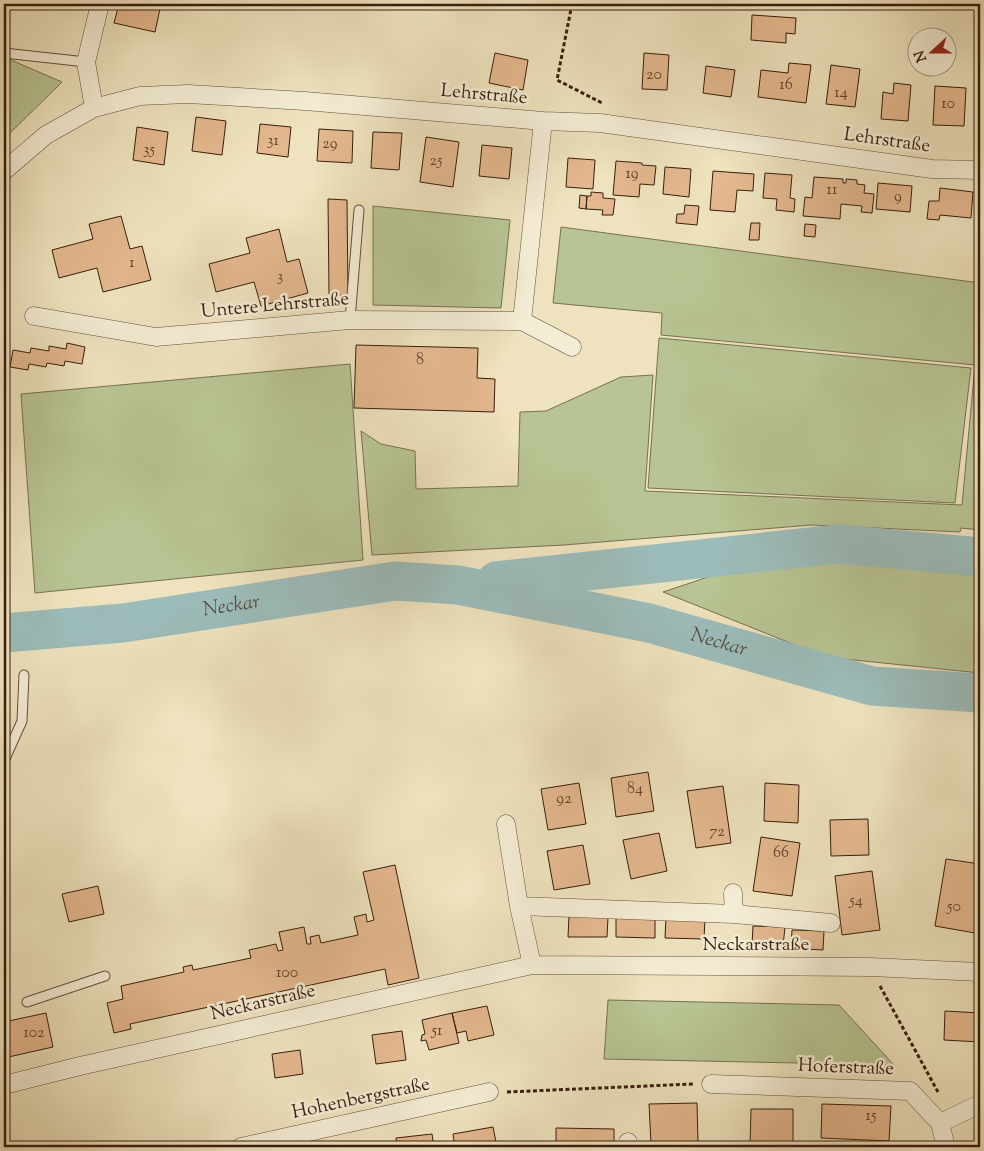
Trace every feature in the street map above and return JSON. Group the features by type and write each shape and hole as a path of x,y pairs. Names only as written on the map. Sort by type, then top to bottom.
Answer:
{"street":[{"path":"94,108 86,62 100,4"},
{"name":"Lehrstraße","path":"4,171 46,135 94,108 140,96 188,94 305,101 543,121 600,123 932,169 980,170"},
{"path":"522,322 543,121"},
{"name":"Untere Lehrstraße","path":"34,316 156,337 350,320 522,322 572,347"},
{"path":"506,824 519,906 532,965"},
{"name":"Neckarstraße","path":"733,893 734,914"},
{"name":"Neckarstraße","path":"519,906 734,914 831,923"},
{"name":"Neckarstraße","path":"4,1085 80,1066 532,965 870,967 980,972"},
{"name":"Hoferstraße","path":"711,1084 910,1091 940,1123 946,1147"},
{"name":"Hohenbergstraße","path":"241,1147 489,1092"},
{"path":"940,1123 980,1104"}],"lane":[{"path":"4,53 86,62"},
{"path":"350,320 358,210"},
{"path":"4,761 22,721 24,675"},
{"path":"27,1002 105,976"}],"path":[{"path":"572,4 557,80 602,102 600,123"},
{"path":"870,967 938,1090 940,1123"},
{"path":"489,1092 711,1084"}],"green space":[{"path":"4,57 62,82 4,139"},
{"path":"373,206 510,220 501,308 373,305"},
{"path":"561,227 980,283 980,530 961,528 960,532 812,525 564,545 372,555 361,431 381,444 415,451 416,489 518,486 520,412 546,411 621,377 653,375 645,491 962,505 975,365 661,335 662,313 553,303"},
{"path":"659,338 971,368 955,503 648,488"},
{"path":"350,364 363,560 35,593 21,394"},
{"path":"816,558 901,564 980,564 980,673 825,657 663,592 732,569"},
{"path":"608,1000 839,1005 894,1065 604,1059"}],"building":[{"path":"47,4 67,4 66,8"},
{"path":"119,4 161,4 155,32 114,23"},
{"path":"752,15 796,18 795,34 786,33 786,43 751,40"},
{"path":"495,53 528,60 523,90 489,83"},
{"path":"644,53 669,55 667,90 642,89"},
{"path":"789,63 811,65 806,103 758,97 761,70 788,73"},
{"path":"831,65 860,69 855,107 826,104"},
{"path":"706,66 735,70 731,97 703,93"},
{"path":"894,83 911,85 908,121 881,119 883,92 893,94"},
{"path":"935,86 966,88 964,126 933,125"},
{"path":"980,92 980,126 976,125"},
{"path":"196,117 226,121 222,155 192,151"},
{"path":"260,124 291,127 288,157 257,153"},
{"path":"137,127 168,132 164,165 133,160"},
{"path":"319,129 353,131 352,163 317,161"},
{"path":"373,132 402,133 399,170 371,168"},
{"path":"426,137 459,142 453,187 420,182"},
{"path":"482,145 512,148 509,179 479,176"},
{"path":"568,158 595,160 593,189 566,187"},
{"path":"616,161 656,166 654,185 640,184 639,197 613,195"},
{"path":"665,167 691,169 689,197 663,194"},
{"path":"713,171 754,174 753,191 737,190 735,212 710,210"},
{"path":"765,173 792,175 790,198 795,199 794,212 776,210 777,199 763,198"},
{"path":"814,177 843,179 843,183 846,183 846,179 857,180 857,184 865,185 864,193 874,194 872,213 861,212 862,206 841,204 840,219 803,216 805,197 812,198"},
{"path":"878,183 912,186 910,212 876,209"},
{"path":"940,188 973,192 971,218 940,215 939,220 927,219 929,201 939,201"},
{"path":"591,192 603,193 603,198 615,199 613,215 602,215 603,210 586,209 587,196 591,196"},
{"path":"580,195 587,196 586,209 579,208"},
{"path":"328,199 347,200 348,296 329,294"},
{"path":"685,205 699,206 697,225 676,223 677,214 684,214"},
{"path":"121,216 130,249 142,246 151,280 103,292 97,268 59,278 52,250 93,239 89,224"},
{"path":"751,223 760,223 759,240 749,240"},
{"path":"805,224 816,225 815,237 804,236"},
{"path":"279,229 287,262 299,259 308,293 261,306 254,282 216,292 209,264 250,253 246,238"},
{"path":"67,343 85,347 82,364 65,361 64,366 47,363 46,367 29,364 28,370 10,367 13,350 30,353 31,348 49,351 49,346 66,349"},
{"path":"356,345 478,348 477,378 495,379 494,412 354,408"},
{"path":"648,772 654,811 616,817 611,778"},
{"path":"579,783 586,824 548,830 541,789"},
{"path":"765,783 799,785 798,823 764,821"},
{"path":"723,786 731,843 696,848 687,791"},
{"path":"868,819 869,855 831,856 830,820"},
{"path":"659,833 667,871 631,879 623,840"},
{"path":"761,837 800,843 792,896 753,891"},
{"path":"583,845 590,884 554,890 547,851"},
{"path":"946,859 980,864 980,902 975,933 935,926"},
{"path":"395,865 419,978 388,985 385,969 130,1024 131,1029 114,1033 107,1003 123,999 121,986 184,972 183,967 192,965 193,970 251,958 249,950 276,944 278,951 283,950 279,932 304,927 307,944 311,944 310,937 319,935 321,943 358,935 354,917 366,914 367,922 374,920 363,872"},
{"path":"872,871 880,930 842,935 835,876"},
{"path":"98,886 104,914 69,922 62,894"},
{"path":"569,916 608,917 607,937 568,937"},
{"path":"616,916 655,917 655,938 616,937"},
{"path":"666,917 705,918 704,939 665,938"},
{"path":"753,926 785,927 783,946 752,944"},
{"path":"792,930 824,931 823,950 791,948"},
{"path":"487,1006 494,1035 468,1041 466,1031 457,1033 452,1013"},
{"path":"945,1011 980,1013 980,1042 944,1040"},
{"path":"46,1013 53,1047 4,1058 4,1022"},
{"path":"452,1013 459,1043 429,1050 426,1040 421,1041 422,1035 425,1034 422,1020"},
{"path":"402,1031 406,1060 376,1064 372,1035"},
{"path":"300,1050 303,1074 275,1078 272,1054"},
{"path":"697,1103 698,1142 651,1144 649,1104"},
{"path":"822,1104 891,1106 889,1141 821,1138"},
{"path":"751,1109 793,1109 793,1147 750,1147"},
{"path":"493,1127 497,1147 455,1147 453,1134"},
{"path":"556,1128 614,1129 614,1147 556,1147"},
{"path":"432,1134 434,1147 397,1147 396,1138"}],"waterway":[{"name":"Neckar","path":"496,581 838,544 980,557"},
{"name":"Neckar","path":"4,633 123,623 395,581 458,585 649,623 872,686 980,693"}]}
